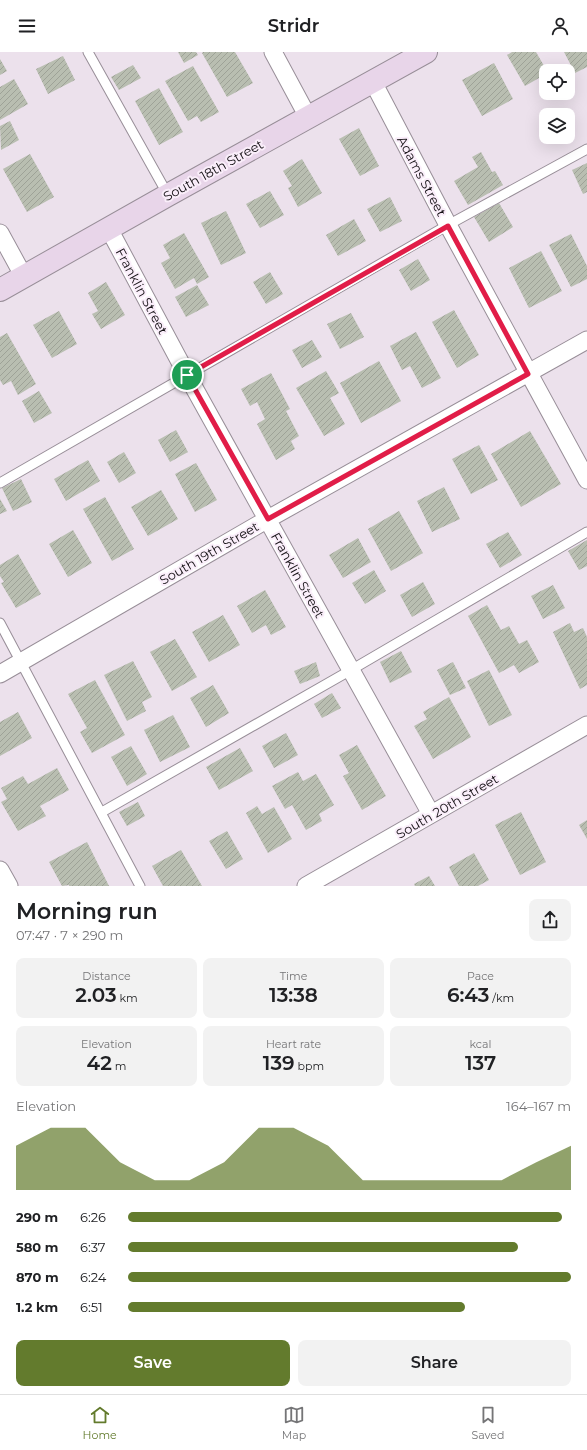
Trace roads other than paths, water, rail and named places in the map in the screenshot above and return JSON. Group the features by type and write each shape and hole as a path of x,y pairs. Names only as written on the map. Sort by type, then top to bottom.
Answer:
{"main road":[{"name":"South 18th Street","path":"0,290 426,52"}],"street":[{"path":"272,52 308,117"},
{"name":"Adams Street","path":"373,82 448,226 587,480"},
{"name":"Franklin Street","path":"109,230 187,375 431,814"},
{"path":"0,233 24,277"},
{"name":"South 19th Street","path":"0,674 268,519 587,340"},
{"name":"South 20th Street","path":"306,886 587,725"},
{"path":"0,870 9,886"}],"lane":[{"path":"88,52 168,195"},
{"path":"0,483 448,226 587,149"},
{"path":"102,812 351,670 587,532"},
{"path":"0,623 102,812 140,886"}]}
